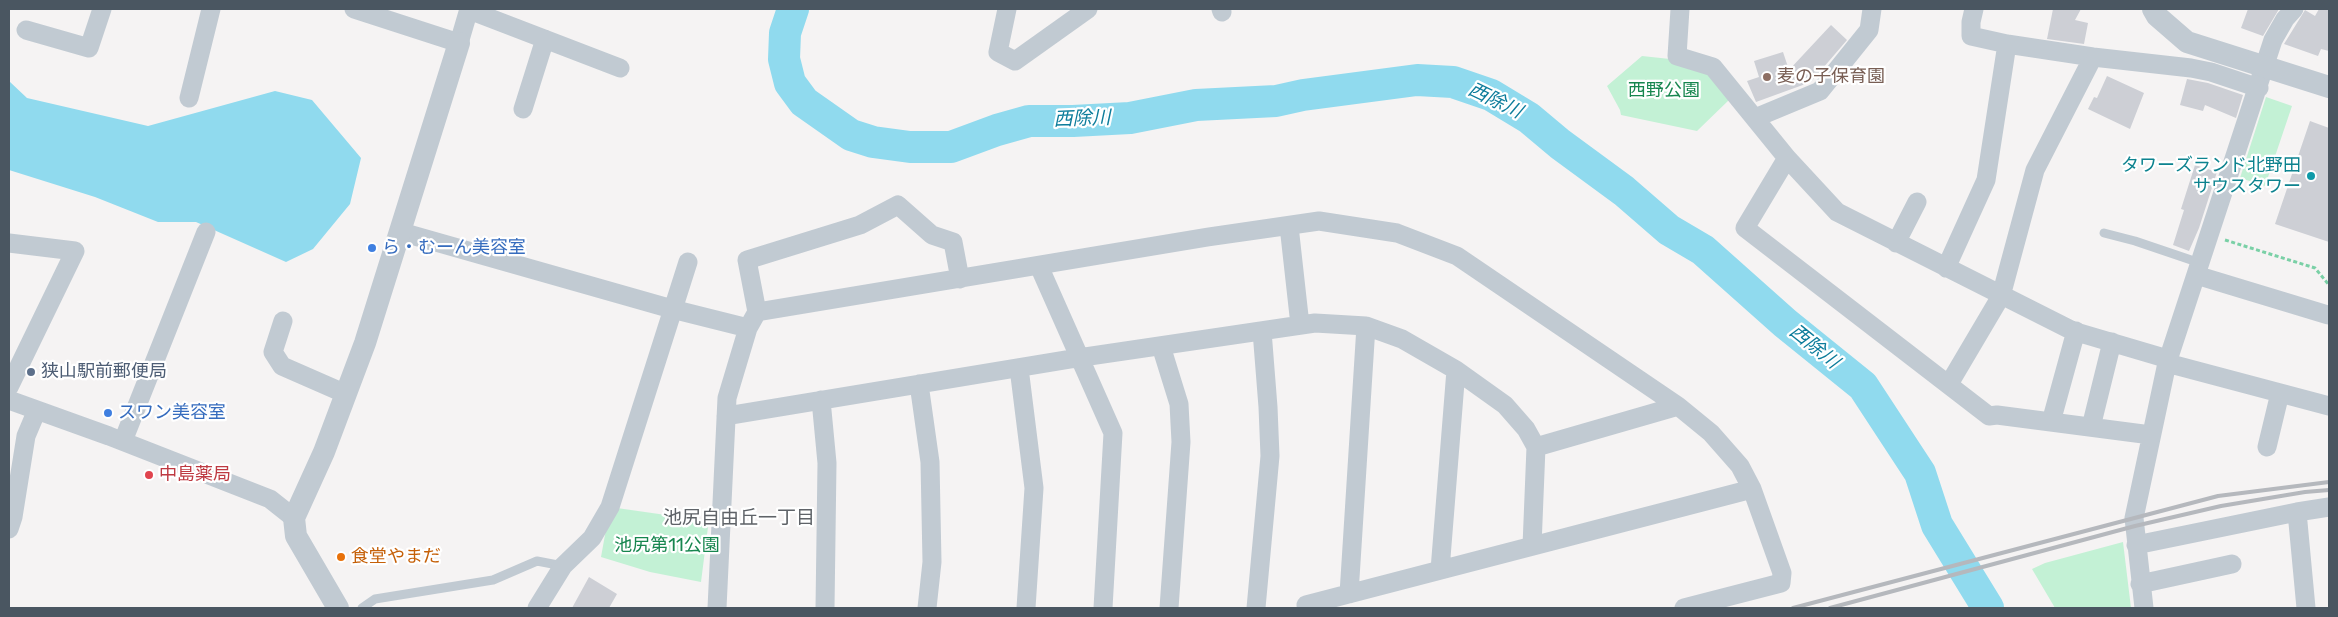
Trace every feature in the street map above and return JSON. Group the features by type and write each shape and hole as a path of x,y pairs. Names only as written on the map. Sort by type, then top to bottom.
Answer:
{"street":[{"path":"26,30 87,53 102,9"},
{"path":"190,98 211,9"},
{"path":"354,9 459,44"},
{"path":"338,608 296,536 294,518 324,452 346,394 401,232 469,9 620,68"},
{"path":"1007,9 998,52 1015,61 1088,9"},
{"path":"1680,9 1677,56 1713,67 1786,158 1837,212 2001,296 2076,331 2168,361 2329,406"},
{"path":"1755,118 1820,91 1869,30 1872,9"},
{"path":"1974,9 1971,22 1971,36 2007,44 2093,57 2329,87"},
{"path":"2153,9 2157,16 2187,42 2262,78"},
{"path":"2144,608 2134,518 2168,361 2273,40 2285,19 2294,9"},
{"path":"523,110 545,39"},
{"path":"1946,268 1986,180 2007,44"},
{"path":"1949,384 2001,296 2034,170 2093,57"},
{"path":"1786,158 1745,228 1989,416 1998,415 2151,435"},
{"path":"1896,243 1917,202"},
{"path":"717,608 727,398 753,320 747,260 860,224 898,205 932,235 953,242 960,279"},
{"path":"401,232 672,309 753,320 960,279 1319,221 1397,233 1456,256 1678,406 1711,433 1740,466 1752,489 1782,573 1781,583 1684,608"},
{"path":"1290,226 1300,325"},
{"path":"123,441 206,232"},
{"path":"9,243 75,251 9,387"},
{"path":"537,608 563,566 592,538 610,507 688,262"},
{"path":"1038,266 1113,433 1103,608"},
{"path":"2198,269 2328,315"},
{"path":"283,321 274,352 282,366 346,394"},
{"path":"726,416 1078,358 1262,330 1315,323 1366,326 1402,339 1456,370 1505,405 1526,429 1536,447 1532,546"},
{"path":"1349,594 1366,326"},
{"path":"1256,608 1270,456 1262,330"},
{"path":"2051,422 2076,331"},
{"path":"2091,427 2112,342"},
{"path":"1161,346 1179,404 1180,433 1169,608"},
{"path":"1019,368 1034,488 1026,608"},
{"path":"1440,570 1456,370"},
{"path":"919,384 930,462 932,562 927,608"},
{"path":"2267,447 2280,393"},
{"path":"9,400 123,441 270,499 294,518"},
{"path":"821,400 827,463 824,608"},
{"path":"1536,447 1678,406"},
{"path":"9,528 13,517 26,436 37,410"},
{"path":"1301,607 1752,489"},
{"path":"2136,545 2329,507"},
{"path":"2296,512 2306,608"},
{"path":"2140,584 2232,564"}],"lane":[{"path":"2104,233 2135,241 2198,269"},
{"path":"362,608 375,600 493,580 537,561 563,566"}],"path":[{"path":"2210,236 2316,268 2329,285"}],"green space":[{"name":"西野公園","path":"1642,56 1670,59 1709,72 1730,99 1697,131 1621,115 1607,86"},
{"path":"2266,97 2292,106 2265,186 2240,178"},
{"name":"池尻第11公園","path":"610,507 673,516 708,527 701,582 650,572 601,557"},
{"path":"2123,542 2131,608 2055,608 2032,569 2045,563"}],"water":[{"path":"9,81 27,98 148,126 275,91 312,100 361,158 350,204 313,249 286,262 196,222 158,222 95,197 9,170"}],"building":[{"path":"2053,9 2081,9 2075,20 2088,23 2084,44 2047,39"},
{"path":"2248,9 2279,9 2263,36 2241,28"},
{"path":"2319,9 2329,9 2329,51 2321,49 2318,56 2284,44 2305,10 2315,16"},
{"path":"1831,25 1847,40 1811,82 1756,102 1747,81 1759,77 1754,61 1783,52 1789,70"},
{"path":"2107,76 2144,93 2130,129 2088,109 2094,97 2097,98"},
{"path":"2187,79 2208,83 2243,95 2236,118 2205,105 2203,111 2180,105"},
{"name":"タワーズランド北野田 サウスタワー","path":"2310,121 2329,128 2329,242 2275,224"},
{"path":"2195,165 2217,172 2199,228 2189,251 2173,245 2184,210 2181,209"},
{"path":"589,577 617,594 609,608 572,608"}],"waterway":[{"name":"西除川","path":"793,9 785,33 784,59 790,83 804,102 851,135 873,142 910,147 951,147 997,130 1029,121 1130,118 1196,105 1276,101 1303,95 1417,80 1453,82 1491,95 1529,118 1560,144 1624,191 1669,230 1703,250 1785,323 1863,386 1920,473 1937,525 1988,608"}],"railway":[{"path":"1793,608 2218,496 2329,482"},
{"path":"1830,608 2135,526 2221,506 2305,492 2329,490"}],"place":[{"name":"麦の子保育園","path":"1767,77"},
{"name":"タワーズランド北野田 サウスタワー","path":"2311,176"},
{"name":"ら・むーん美容室","path":"372,248"},
{"name":"狭山駅前郵便局","path":"31,372"},
{"name":"スワン美容室","path":"108,413"},
{"name":"中島薬局","path":"149,475"},
{"name":"食堂やまだ","path":"341,557"}],"district":[{"name":"池尻自由丘一丁目","path":"739,519"}]}
